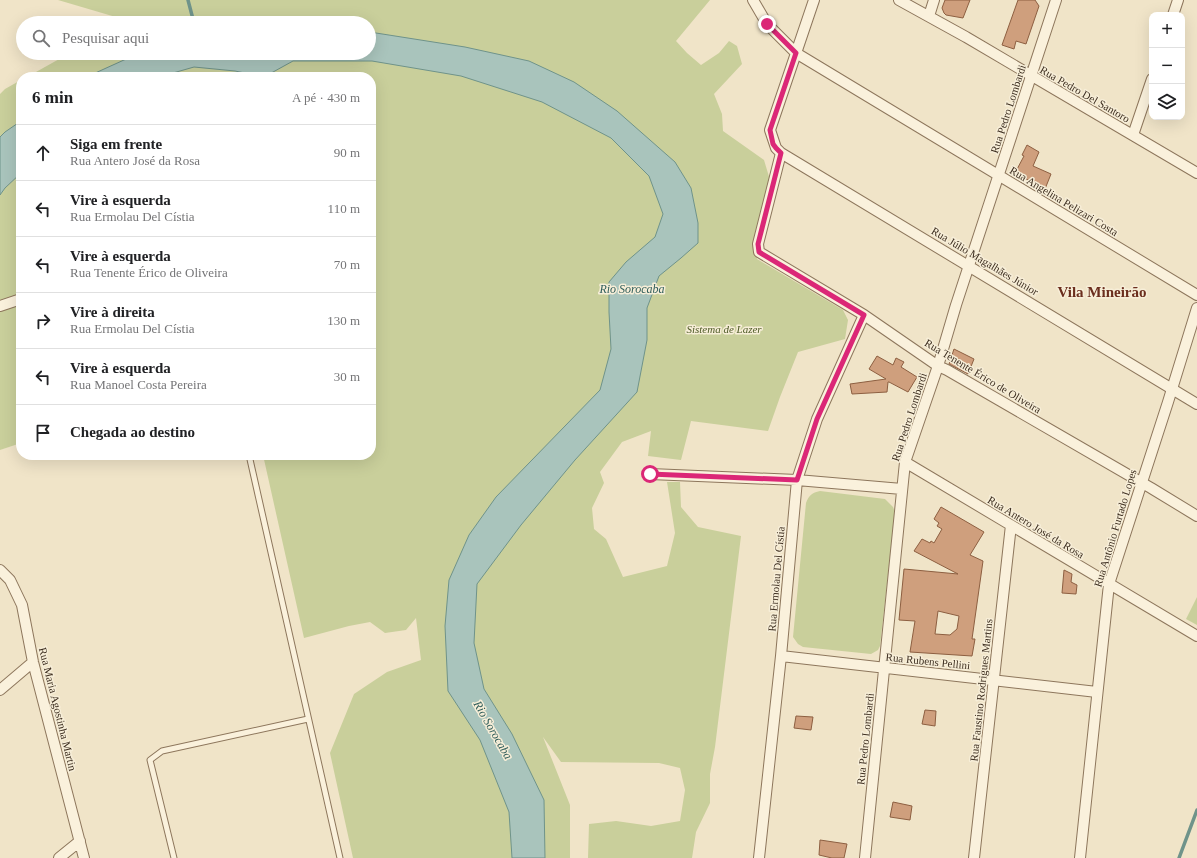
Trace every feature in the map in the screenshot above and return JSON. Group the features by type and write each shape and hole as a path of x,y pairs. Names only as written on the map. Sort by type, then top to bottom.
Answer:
{"street":[{"name":"Rua Angelina Pelizari Costa","path":"753,0 767,24 796,53 1197,295"},
{"path":"781,153 773,144 770,130 814,0"},
{"name":"Rua Pedro Del Santoro","path":"899,0 1134,135 1197,173"},
{"path":"928,16 934,0"},
{"name":"Rua Pedro Lombardi","path":"864,858 905,462 938,366 969,265 1056,0"},
{"path":"1174,12 1178,0"},
{"path":"1134,135 1150,84"},
{"name":"Rua Tenente Érico de Oliveira","path":"781,153 758,244 759,252 864,315 938,366 948,370 1197,516"},
{"name":"Rua Júlio Magalhães Júnior","path":"781,153 969,265 1197,404"},
{"path":"0,306 16,301"},
{"name":"Rua Antônio Furtado Lopes","path":"1080,858 1109,584 1197,308"},
{"name":"Rua Ermolau Del Cístia","path":"759,858 781,656 797,480 817,419 864,315"},
{"name":"Rua Antero José da Rosa","path":"905,462 1197,636"},
{"path":"650,474 797,480 902,489"},
{"name":"Rua Faustino Rodrigues Martins","path":"974,858 1011,526"},
{"name":"Rua Maria Agostinha Martin","path":"0,570 10,580 22,605 33,662 84,858"},
{"name":"Rua Rubens Pellini","path":"781,656 1097,692"},
{"path":"0,690 33,662"},
{"path":"59,858 80,841"}],"lane":[{"path":"250,460 340,858"},
{"path":"174,858 150,760 162,751 308,719"}],"green space":[{"name":"Sistema de Lazer","path":"58,0 710,0 676,41 701,65 719,53 729,41 737,46 742,64 714,94 722,114 723,131 764,160 770,180 755,245 757,259 843,310 848,320 845,339 798,352 768,431 691,421 681,460 648,456 651,431 622,442 600,472 604,483 592,508 594,529 606,539 623,577 667,566 675,533 667,482 680,482 681,507 698,527 741,536 715,747 710,774 710,803 696,832 692,858 588,858 589,824 616,821 651,826 680,821 685,790 680,768 659,763 561,762 543,737 570,805 570,858 353,858 330,753 354,694 387,672 421,660 416,618 406,630 385,633 370,622 304,638 264,460 376,460 376,72 36,72 57,60 376,60 376,16 112,16"},
{"path":"16,83 16,445 0,450 0,94 5,89"},
{"path":"820,491 885,499 893,507 895,512 880,646 878,650 871,654 803,647 798,644 793,637 806,503 811,495"},
{"path":"1197,597 1197,625 1186,619"}],"water":[{"name":"Rio Sorocaba","path":"376,33 465,47 529,61 574,82 617,111 675,162 691,188 698,223 698,243 659,276 647,308 647,340 637,392 575,460 521,525 477,584 474,643 484,689 512,734 544,800 545,858 512,858 509,812 480,740 448,691 445,626 449,580 469,535 496,497 600,390 611,349 609,282 626,262 655,237 663,214 649,176 611,138 542,102 461,76 372,61 293,61 273,72 240,72 194,67 176,72 97,72 124,60 376,60"},
{"path":"16,124 16,178 0,195 0,137"}],"building":[{"path":"945,0 970,0 963,18 946,15 944,13 942,8"},
{"path":"1018,0 1035,0 1039,6 1026,44 1016,41 1014,49 1002,45"},
{"path":"1027,145 1039,152 1033,166 1051,174 1045,189 1015,173 1024,156 1022,155"},
{"path":"954,349 974,359 968,374 949,364"},
{"path":"877,356 893,365 896,358 904,362 901,367 917,377 908,392 888,382 887,392 852,394 850,384 886,379 869,369"},
{"path":"941,507 984,532 970,555 983,561 972,639 975,639 972,656 910,652 915,621 899,620 904,569 958,574 914,551 922,539 930,543 931,541 934,543 942,529 937,526 939,523 934,519","holes":["938,611 959,616 957,629 950,635 935,634"]},
{"path":"1064,570 1072,574 1071,582 1077,585 1076,594 1062,593"},
{"path":"925,710 936,711 935,726 922,724"},
{"path":"796,716 813,717 811,730 794,728"},
{"path":"893,802 912,806 910,820 890,817"},
{"path":"820,840 847,844 844,858 832,858 819,855"}],"waterway":[{"path":"188,0 192,16"},
{"path":"1179,858 1197,810"}],"district":[{"name":"Vila Mineirão","path":"1102,292"}],"route":[{"path":"650,474 797,480 817,419 864,315 759,252 758,244 781,153 773,144 770,130 796,53 767,24"}]}
